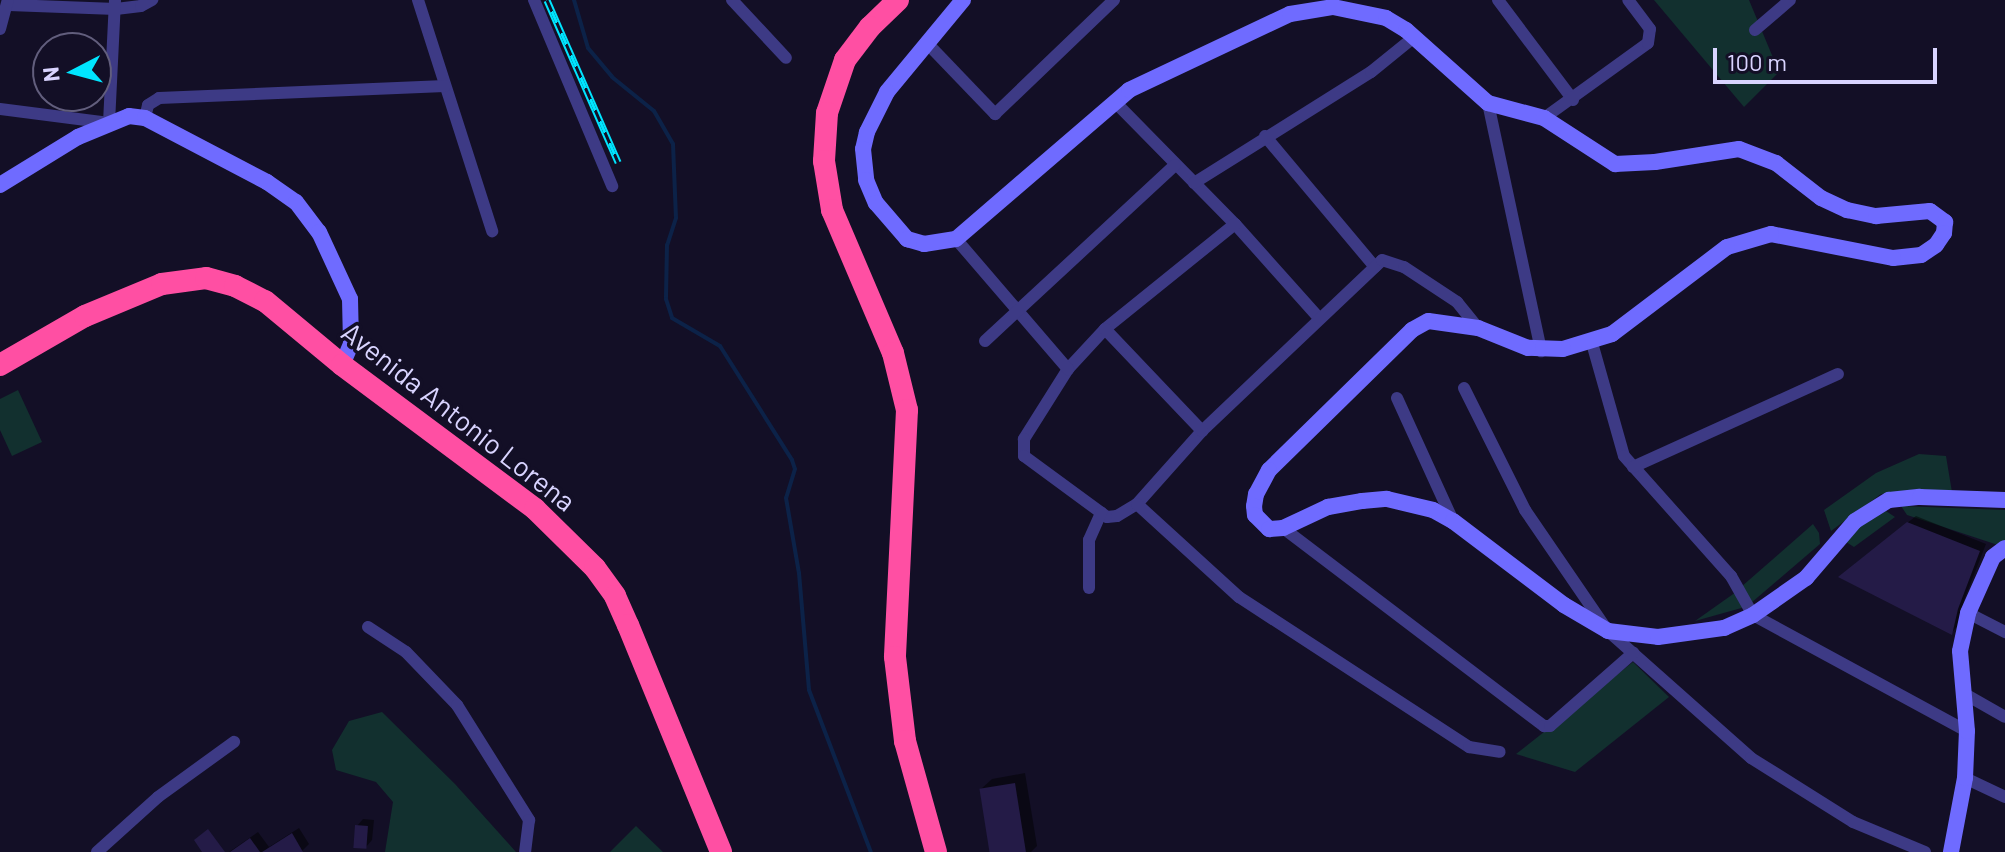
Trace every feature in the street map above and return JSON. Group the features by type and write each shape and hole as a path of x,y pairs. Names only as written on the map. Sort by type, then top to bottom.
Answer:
{"highway":[{"path":"895,1 863,35 845,60 827,113 824,161 832,210 893,353 907,410 895,657 905,741 936,852"},
{"name":"Avenida Antonio Lorena","path":"0,365 85,316 139,290 206,278 235,286 265,301 342,365 535,509 605,579 628,625 721,852"}],"main road":[{"path":"963,0 887,92 867,132 863,163 876,203 907,239 939,244 956,239 1129,90 1290,14 1356,5 1386,18 1414,37 1488,103 1544,118 1615,164 1655,162 1739,149 1776,163 1821,198 1847,210 1876,216 1930,211 1945,222 1944,233 1936,245 1921,255 1893,258 1771,234 1727,247 1629,322 1592,343 1541,351 1478,328 1428,321 1412,330 1285,453 1260,485 1254,506 1255,515 1275,530 1328,507 1387,499 1433,510 1453,521 1564,605 1608,631 1658,637 1724,628 1753,615 1806,578 1855,521 1889,500 1920,497 2005,500"},
{"path":"0,185 78,137 129,116 145,118 267,182 296,202 319,232 350,299 351,344 342,365"},
{"path":"1951,852 1965,778 1967,731 1960,651 1968,613 1993,557 2005,548"}],"street":[{"path":"0,29 9,3 141,6 152,0"},
{"path":"418,0 492,231"},
{"path":"534,0 612,186"},
{"path":"732,0 786,58"},
{"path":"926,42 995,114 1114,0"},
{"path":"1498,0 1573,100"},
{"path":"1544,118 1648,43 1650,29 1628,0"},
{"path":"1755,30 1790,0"},
{"path":"0,109 109,123 115,4"},
{"path":"1194,183 1371,72 1414,37"},
{"path":"145,118 148,105 159,98 445,86"},
{"path":"1114,101 1235,224 1319,318"},
{"path":"1488,103 1541,351"},
{"path":"1265,136 1375,267"},
{"path":"985,341 1175,165"},
{"path":"1235,224 1105,329 1068,369 1022,447 1024,456 1101,513 1117,516 1137,504 1202,431 1382,260 1404,267 1457,302 1478,328"},
{"path":"956,239 1068,369"},
{"path":"1105,329 1202,431"},
{"path":"1592,343 1624,456 1731,576 1753,615 1967,731"},
{"path":"1633,467 1838,374"},
{"path":"1464,388 1525,510 1608,631 1751,758 1853,822 1925,852"},
{"path":"1397,398 1453,521"},
{"path":"1137,504 1239,597 1469,747 1500,752"},
{"path":"1089,588 1089,540 1101,513"},
{"path":"1283,528 1544,726 1550,726 1633,653"},
{"path":"1968,613 2005,632"},
{"path":"368,627 406,652 457,705 529,820 525,852"},
{"path":"1963,693 2005,717"},
{"path":"97,852 158,797 234,742"},
{"path":"1965,778 2005,797"}],"green space":[{"path":"1654,0 1749,0 1779,72 1744,107"},
{"path":"18,390 42,442 12,456 0,430 0,399"},
{"path":"1919,454 1946,456 1952,492 1918,489 1881,494 1831,531 1824,510 1876,473"},
{"path":"1901,506 2005,510 2005,543 2001,546 1907,515"},
{"path":"1886,511 1895,517 1854,547 1846,542 1859,527"},
{"path":"1813,524 1819,533 1820,544 1751,603 1741,587"},
{"path":"1736,592 1745,607 1695,621"},
{"path":"1633,662 1669,697 1575,772 1516,754"},
{"path":"382,712 455,784 516,852 385,852 393,802 376,782 336,770 332,750 349,721"},
{"path":"636,826 663,852 610,852"}],"building":[{"path":"1907,522 1980,551 1958,609 1952,635 1838,577"},
{"path":"1015,783 1026,852 989,852 979,789"},
{"path":"355,825 368,826 366,849 353,848"},
{"path":"208,829 225,852 202,852 194,840"},
{"path":"292,833 303,852 262,852"},
{"path":"250,838 260,852 230,852"}],"waterway":[{"path":"574,0 588,48 612,77 654,111 673,144 676,218 667,245 666,299 672,318 720,346 792,460 795,469 786,498 799,573 809,690 871,852"}],"railway":[{"path":"547,0 618,162"}]}
